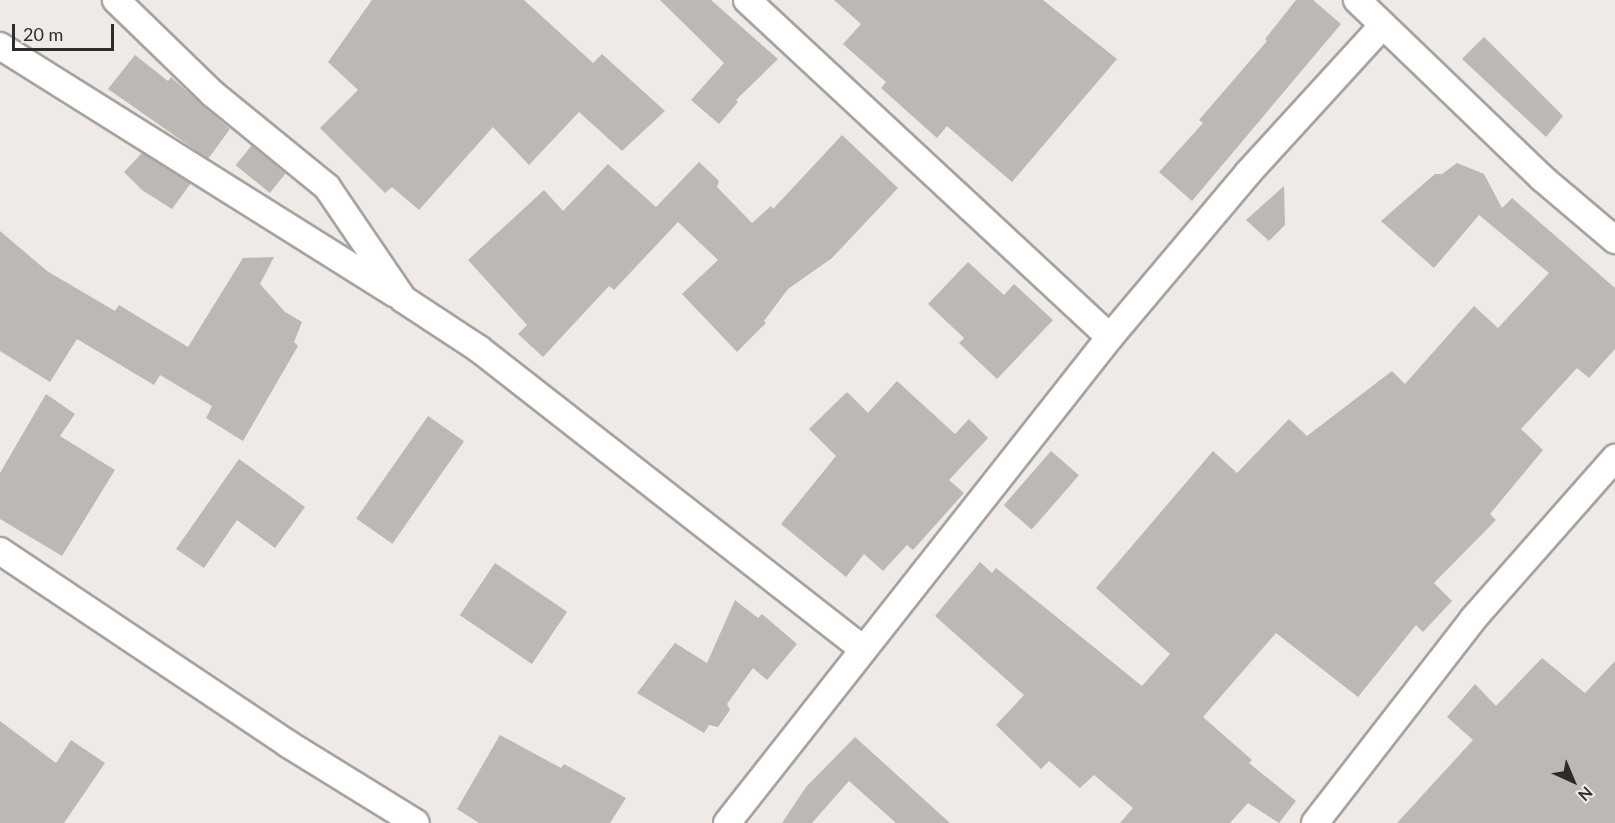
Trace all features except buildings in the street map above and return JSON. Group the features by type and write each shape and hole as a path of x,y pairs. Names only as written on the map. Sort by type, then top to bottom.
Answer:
{"street":[{"path":"116,0 213,94 327,187 403,299"},
{"path":"747,0 1110,337"},
{"path":"1357,0 1542,178 1615,240"},
{"path":"727,823 862,648 1110,337 1248,174 1382,26"},
{"path":"0,46 479,349 862,648"},
{"path":"1315,823 1473,619 1615,458"},
{"path":"0,551 288,744 416,823"}]}
